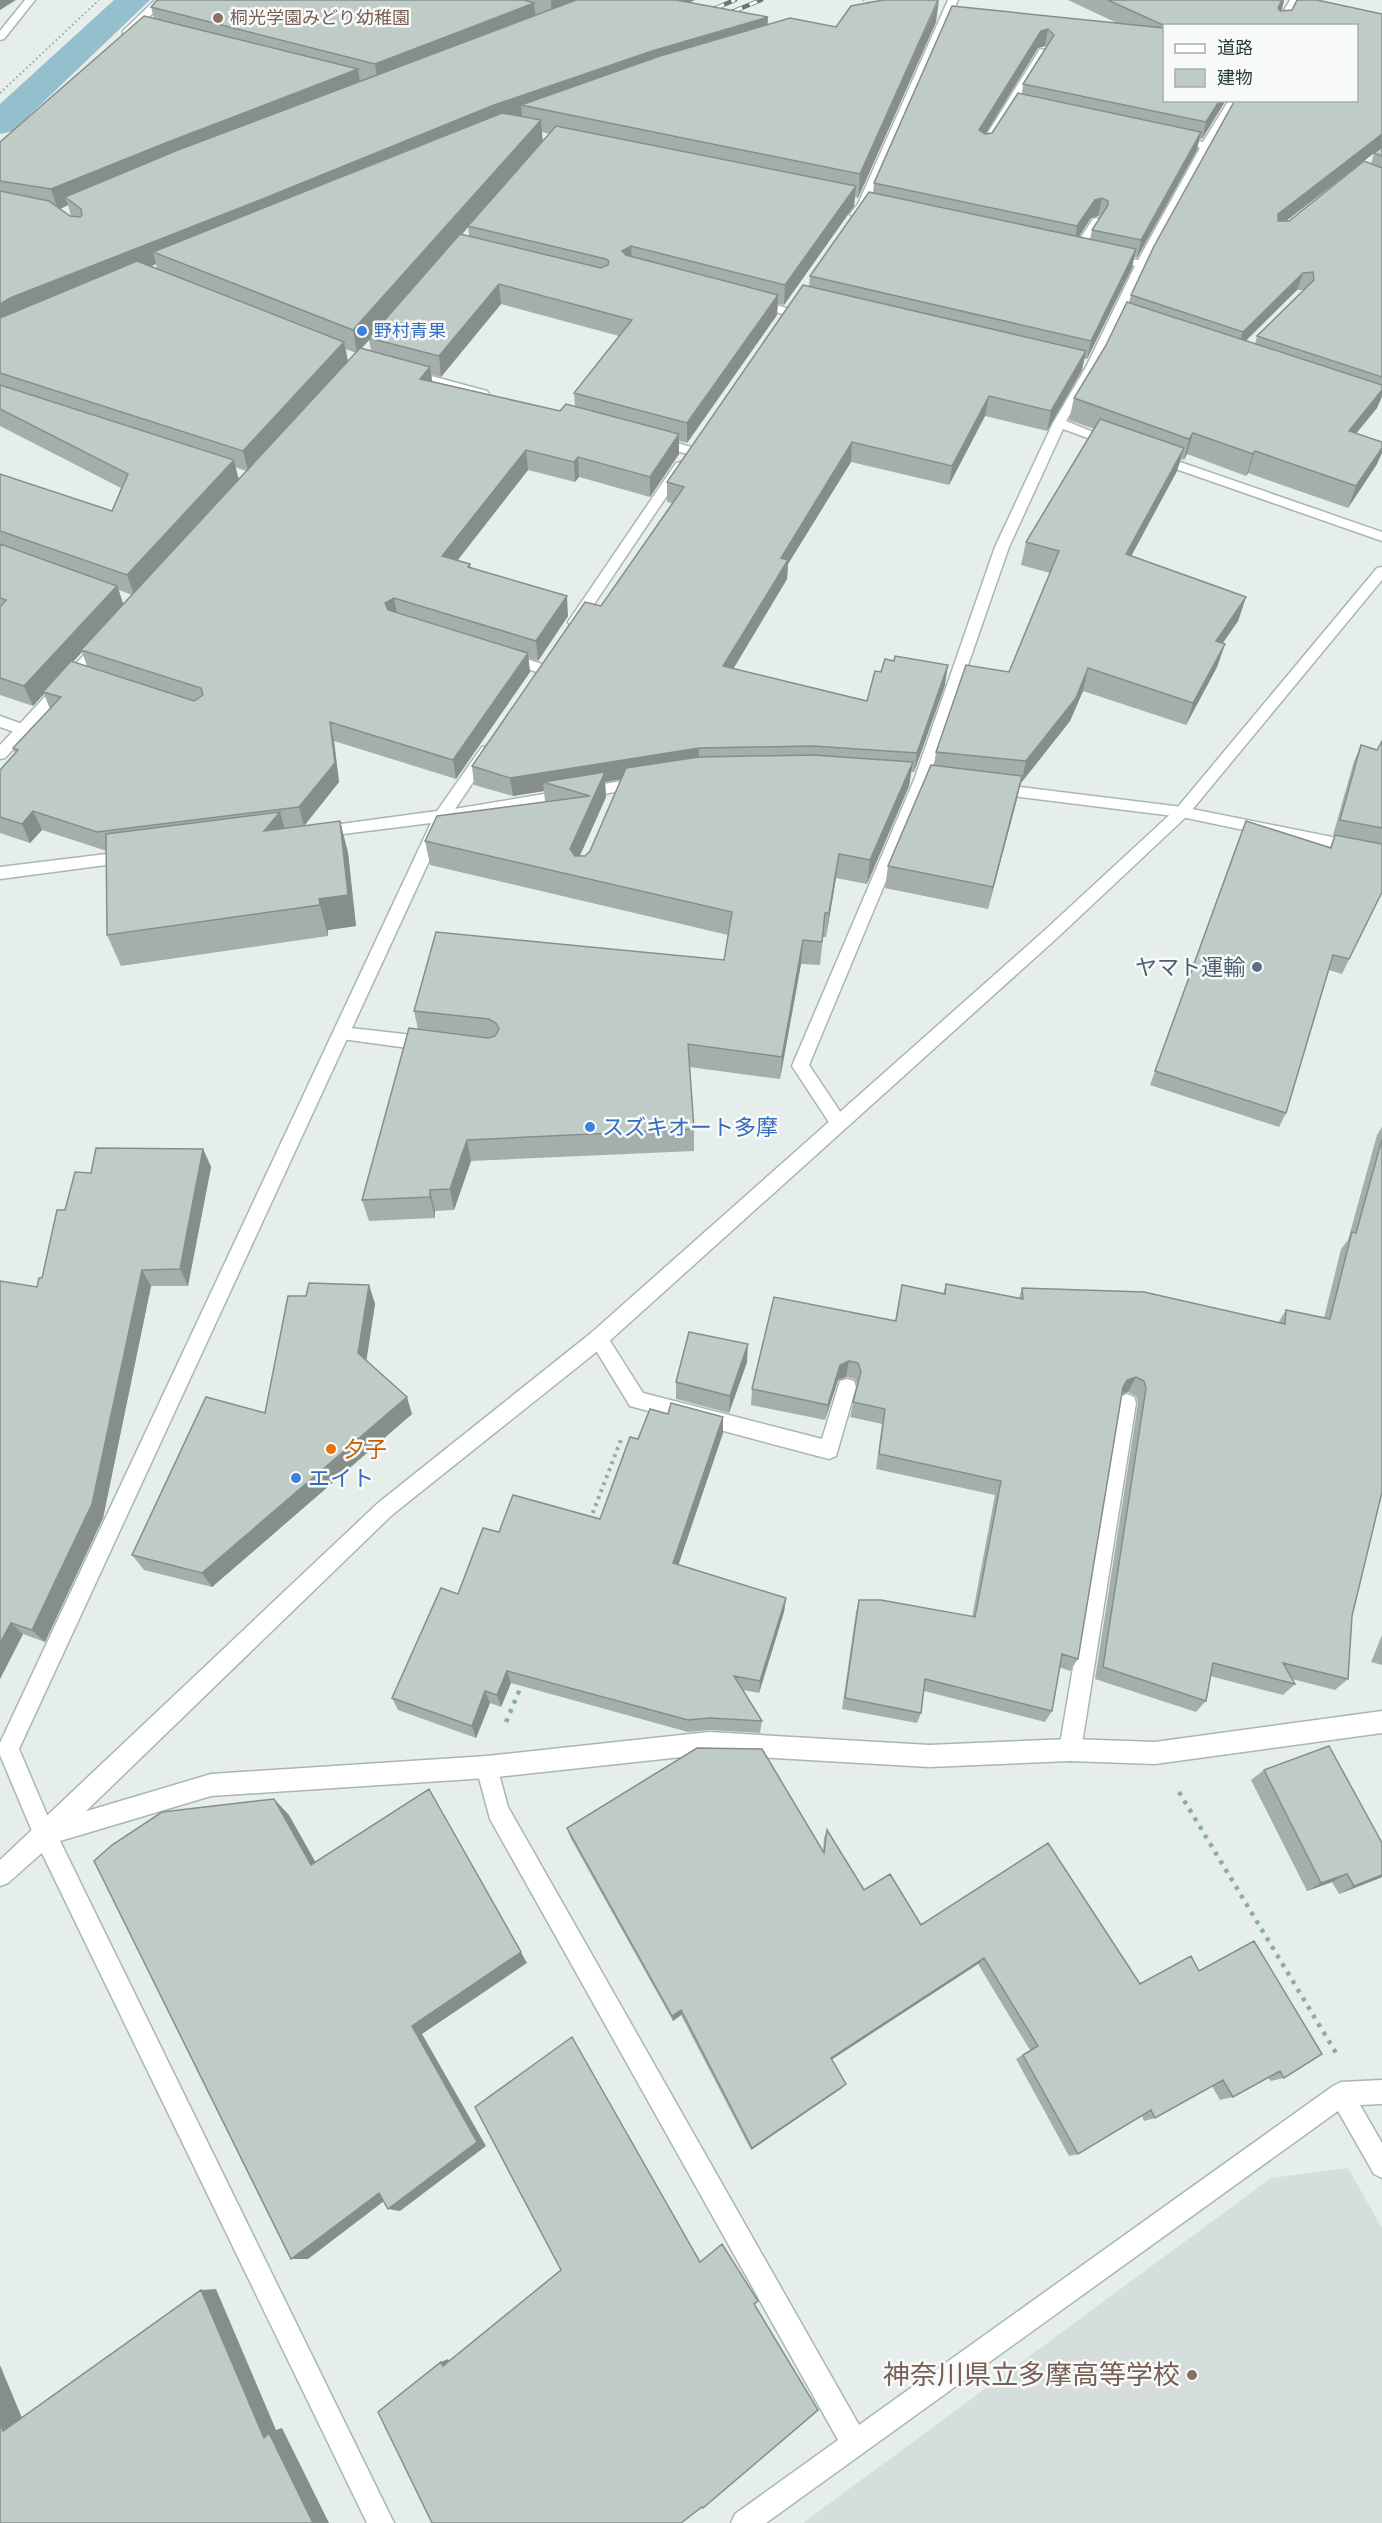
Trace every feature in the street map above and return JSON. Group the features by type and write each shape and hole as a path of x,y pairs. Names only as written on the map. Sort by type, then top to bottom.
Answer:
{"street":[{"path":"0,37 30,0"},
{"path":"117,42 161,0"},
{"path":"1281,24 1295,0"},
{"path":"850,223 863,204 947,4"},
{"path":"134,27 145,30"},
{"path":"984,147 1044,51"},
{"path":"838,1122 800,1066 921,780 1002,547 1086,365 1124,318 1142,264 1206,146 1233,102"},
{"path":"1009,104 1021,106"},
{"path":"1160,136 1206,146"},
{"path":"1097,221 1083,252 1142,264"},
{"path":"744,300 786,316 799,298"},
{"path":"394,370 497,398"},
{"path":"1059,423 1126,447"},
{"path":"563,639 694,446 645,438"},
{"path":"1149,455 1382,537"},
{"path":"0,1875 45,1835 385,1509 598,1339 838,1122 1051,934 1182,812 1382,571"},
{"path":"0,754 81,675 115,630"},
{"path":"487,652 543,669"},
{"path":"0,722 23,730"},
{"path":"381,2523 4,1748 442,816 496,737"},
{"path":"300,835 618,792 654,781"},
{"path":"980,787 1182,812 1382,853"},
{"path":"0,873 145,855"},
{"path":"342,1033 446,1046"},
{"path":"598,1339 637,1400 829,1450 847,1387"},
{"path":"1070,1750 1127,1403"},
{"path":"45,1835 211,1785 487,1767 709,1743 929,1756 1070,1750 1155,1753 1382,1722"},
{"path":"487,1767 498,1811 855,2444"},
{"path":"744,2523 1341,2094 1382,2092"},
{"path":"1341,2094 1382,2166"}],"path":[{"path":"0,93 99,0"},
{"path":"863,0 881,10"},
{"path":"588,1525 637,1400"},
{"path":"487,1767 524,1679"},
{"path":"1155,1753 1340,2060 1341,2094"}],"shaded area":[{"name":"神奈川県立多摩高等学校","path":"1348,2168 1382,2228 1382,2523 803,2523 1271,2178"}],"building":[{"path":"157,0 524,0 534,3 375,64 151,7"},
{"path":"576,0 676,0 768,17 652,51 494,105 10,298 0,304 0,191 49,201 70,216 80,217 81,209 65,197 178,150"},
{"path":"883,0 938,0 860,174 521,105 660,56 790,18 836,27 851,6"},
{"path":"1108,0 1282,0 1278,8 1280,11 1292,10 1297,0 1317,0 1382,14 1382,134 1278,214 1278,221 1289,221 1364,161 1382,168 1382,377 1257,336 1314,280 1313,272 1303,273 1243,332 1131,295 1154,246 1234,102 1358,102 1358,24 1163,25"},
{"path":"952,6 1163,28 1163,102 1219,102 1206,122 1023,84 1054,35 1048,29 1041,31 979,130 985,134 992,133 1018,93 1201,132 1141,240 1092,230 1108,205 1108,201 1102,198 1095,200 1077,226 874,183"},
{"path":"144,16 358,69 51,189 0,181 0,142"},
{"path":"502,113 541,120 353,330 153,252"},
{"path":"556,126 856,186 785,285 631,246 622,251 626,255 778,295 687,423 574,393 632,320 499,284 439,356 369,338 460,234 601,268 608,265 609,261 606,259 468,226"},
{"path":"1382,147 1382,156 1374,153"},
{"path":"869,192 1136,249 1091,341 810,276"},
{"path":"137,261 344,342 243,451 0,373 0,318"},
{"path":"803,285 1086,351 1051,411 989,396 952,466 852,442 781,558 788,560 723,666 867,701 875,671 881,672 885,659 894,661 895,656 948,665 917,753 813,746 699,748 510,778 472,766 585,602 601,606 684,487 667,482"},
{"path":"1127,302 1382,385 1382,390 1349,431 1382,442 1382,448 1356,486 1255,451 1253,454 1193,433 1189,439 1074,398 1105,347"},
{"path":"360,348 430,367 420,379 560,411 566,404 679,434 650,477 578,457 574,462 526,450 442,556 470,564 468,567 567,596 536,641 394,598 385,603 388,610 528,653 453,760 330,722 335,763 299,807 97,832 33,811 22,824 0,817 0,770 18,750 13,748 61,697 43,692 71,661 194,701 203,695 201,688 81,650"},
{"path":"0,385 234,460 127,575 0,531 0,474 112,511 128,474 0,409"},
{"path":"1100,419 1184,448 1126,554 1246,597 1216,641 1225,644 1193,703 1088,668 1076,698 1026,761 936,752 966,665 1009,672 1059,551 1026,542"},
{"path":"0,544 117,586 24,686 0,678 0,607 6,600 0,598"},
{"path":"1382,741 1382,828 1340,820 1361,745 1377,750"},
{"path":"813,755 913,762 870,860 839,854 829,913 825,913 822,942 803,940 782,1057 688,1044 694,1129 467,1140 450,1189 430,1190 430,1197 362,1200 409,1028 488,1038 495,1036 499,1029 496,1023 489,1019 414,1011 436,932 724,960 732,912 425,841 437,816 590,796 543,782 605,772 570,849 575,856 585,856 590,851 626,768 699,757"},
{"path":"931,765 1022,776 993,887 888,866"},
{"path":"280,812 264,831 340,821 348,895 319,899 320,905 107,935 106,834"},
{"path":"1246,821 1331,848 1335,835 1382,844 1382,892 1349,959 1333,955 1286,1113 1155,1071"},
{"path":"1382,1139 1382,1492 1352,1616 1348,1679 1283,1663 1295,1684 1213,1663 1206,1701 1103,1667 1146,1388 1144,1381 1136,1377 1127,1380 1123,1387 1078,1659 1062,1654 1052,1711 925,1679 921,1713 845,1698 859,1600 881,1600 975,1617 1001,1481 879,1454 885,1409 853,1402 861,1372 858,1363 849,1361 840,1365 828,1405 752,1389 774,1297 896,1321 902,1285 945,1294 946,1284 1023,1299 1022,1288 1144,1292 1285,1324 1286,1310 1330,1319 1352,1232 1356,1233"},
{"path":"96,1148 203,1149 180,1269 142,1270 92,1504 32,1630 11,1623 0,1643 0,1281 37,1287 39,1278 42,1278 57,1210 65,1210 75,1172 91,1173"},
{"path":"309,1283 369,1285 358,1353 407,1397 202,1573 132,1555 206,1397 265,1413 288,1296 306,1296"},
{"path":"689,1332 748,1344 730,1396 676,1382"},
{"path":"671,1403 723,1417 673,1563 786,1598 760,1681 734,1676 762,1721 710,1718 688,1720 507,1671 497,1695 485,1691 472,1726 392,1698 441,1588 458,1594 483,1528 499,1532 513,1495 600,1519 630,1437 638,1439 650,1409 668,1414"},
{"path":"1329,1746 1382,1843 1382,1875 1354,1886 1347,1874 1321,1883 1264,1770"},
{"path":"697,1748 762,1749 824,1853 827,1830 864,1890 890,1874 921,1925 1048,1843 1140,1984 1191,1956 1199,1971 1254,1941 1322,2054 1284,2078 1280,2071 1233,2097 1223,2080 1155,2118 1151,2110 1078,2154 1023,2055 1038,2046 984,1958 831,2058 846,2084 752,2148 681,2010 672,2016 567,1828"},
{"path":"429,1789 521,1952 412,2026 477,2142 388,2209 379,2193 291,2259 94,1861 112,1845 162,1812 274,1799 311,1865"},
{"path":"572,2037 700,2262 722,2244 758,2301 754,2304 818,2410 703,2508 681,2523 432,2523 378,2412 441,2362 443,2366 561,2270 475,2107"},
{"path":"201,2290 264,2438 269,2433 313,2523 0,2523 0,2423 3,2431"}],"waterway":[{"path":"0,123 133,0"}],"railway":[{"path":"702,14 735,0"},
{"path":"720,17 761,0"}],"place":[{"name":"桐光学園みどり幼稚園","path":"218,18"},
{"name":"野村青果","path":"362,331"},
{"name":"ヤマト運輸","path":"1257,967"},
{"name":"スズキオート多摩","path":"590,1127"},
{"name":"夕子","path":"331,1449"},
{"name":"エイト","path":"296,1478"},
{"name":"神奈川県立多摩高等学校","path":"1192,2375"}]}
